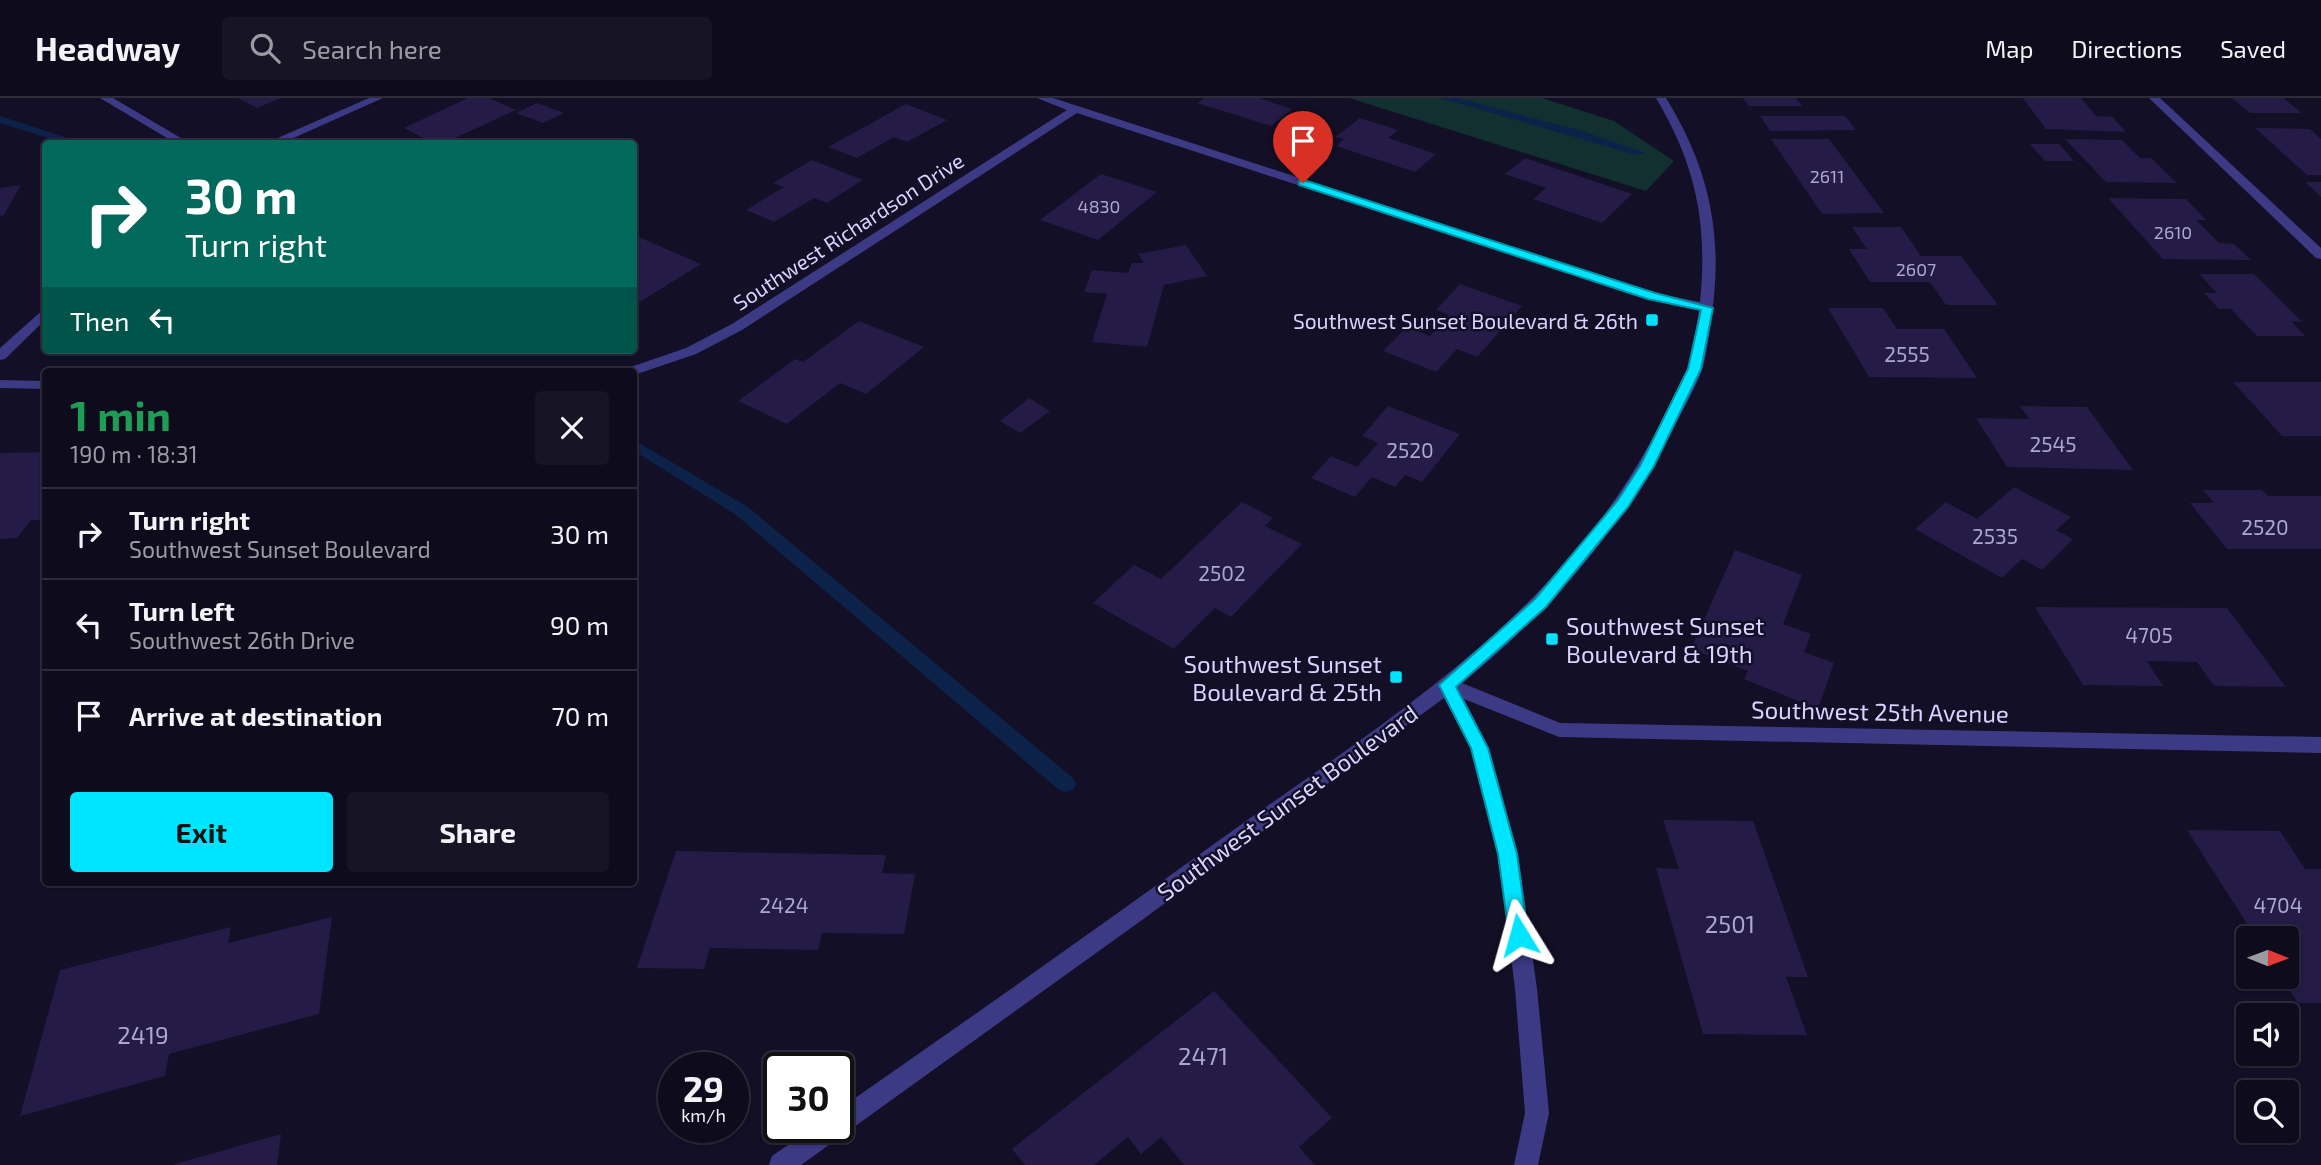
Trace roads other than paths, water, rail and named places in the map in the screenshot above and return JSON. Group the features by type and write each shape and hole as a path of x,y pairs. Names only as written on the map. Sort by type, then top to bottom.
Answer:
{"street":[{"path":"105,98 179,140"},
{"path":"278,140 378,98"},
{"path":"1042,98 1652,296 1707,308"},
{"name":"Southwest Sunset Boulevard","path":"854,1113 1197,869 1447,685 1540,603 1623,503 1647,466 1695,369 1711,281 1710,222 1704,191 1686,138 1661,98"},
{"path":"2154,98 2321,256"},
{"name":"Southwest Richardson Drive","path":"637,370 691,351 737,327 1076,109"},
{"path":"0,356 42,315"},
{"path":"0,384 42,385"},
{"path":"1447,685 1480,748 1507,854 1526,989 1537,1113 1526,1165"},
{"name":"Southwest 25th Avenue","path":"1447,685 1559,730 2321,745"},
{"name":"Southwest Sunset Boulevard","path":"781,1165 812,1143"}],"waterway":[{"path":"1445,98 1575,132 1640,153"},
{"path":"0,119 61,139"},
{"path":"637,447 742,511 1066,784"}],"place":[{"name":"Southwest Sunset Boulevard & 26th","path":"1652,320"},
{"name":"Southwest Sunset Boulevard & 19th","path":"1552,639"},
{"name":"Southwest Sunset Boulevard & 25th","path":"1396,677"}]}
